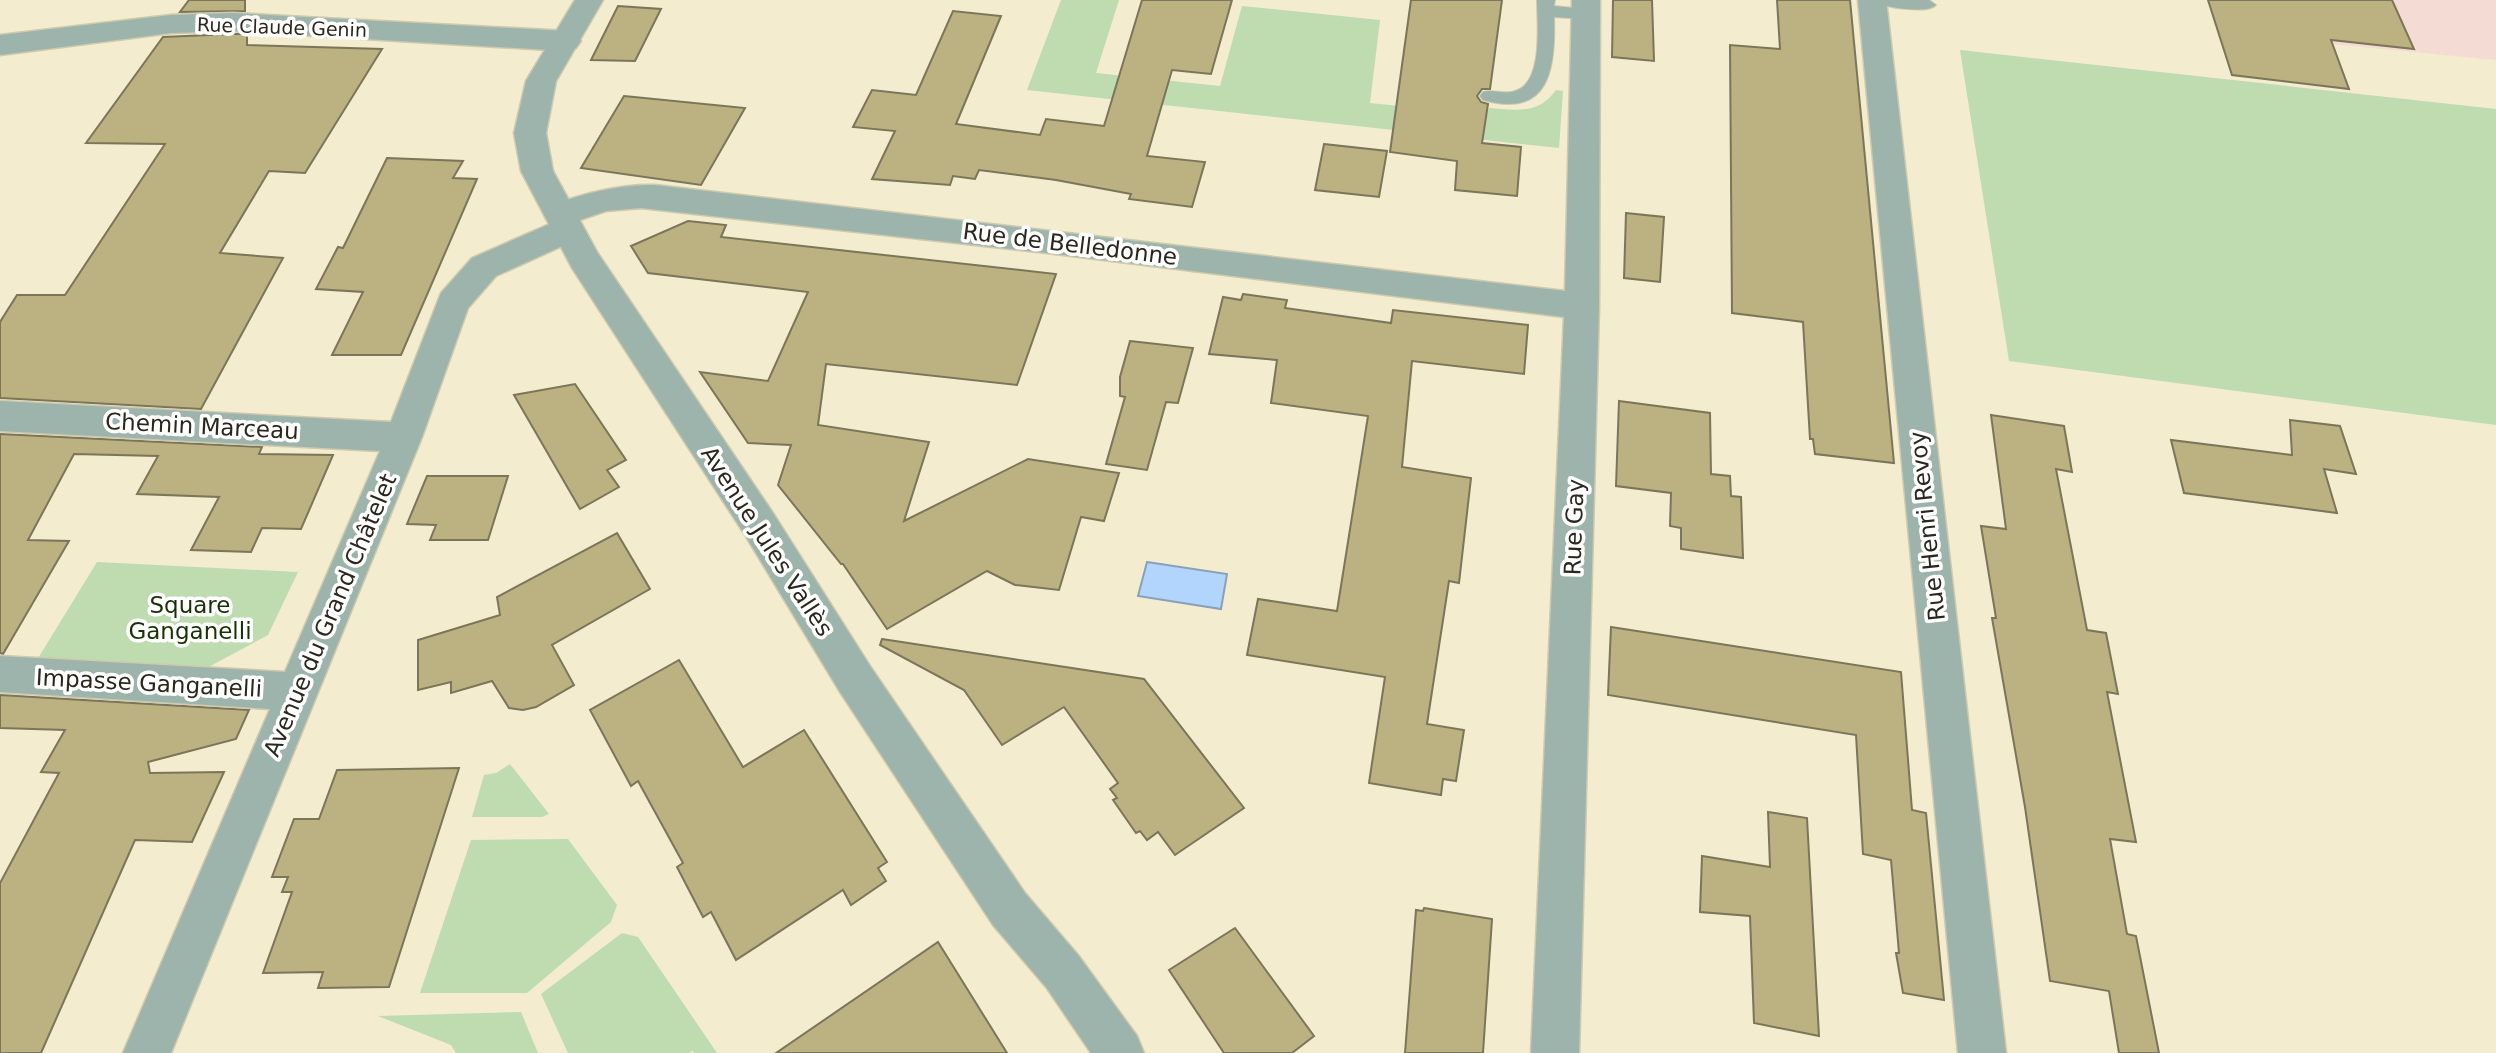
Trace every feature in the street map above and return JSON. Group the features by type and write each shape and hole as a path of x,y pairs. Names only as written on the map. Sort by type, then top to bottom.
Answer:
{"street":[{"path":"233,22 252,0"},
{"name":"Avenue Jules Vallès","path":"589,0 541,81 530,133 537,171 584,259 759,524 855,679 1009,909 1062,971 1120,1053"},
{"name":"Rue Henri Revoy","path":"1872,0 1982,1053"},
{"name":"Rue Gay","path":"1555,1053 1582,306 1586,7"},
{"name":"Rue Claude Genin","path":"0,45 171,24 233,22 566,41"},
{"name":"Rue de Belledonne","path":"564,222 606,198 622,195 655,197 1047,240 1582,306"},
{"name":"Avenue du Grand Châtelet","path":"147,1053 404,437 453,302 484,267 564,222"},
{"name":"Chemin Marceau","path":"0,416 404,437"},
{"name":"Impasse Ganganelli","path":"0,674 299,692"}],"lane":[{"path":"1882,0 1927,5"},
{"path":"1489,96 1515,98 1530,92 1538,85 1543,70 1545,5 1586,7"}],"shaded area":[{"path":"2208,0 2496,0 2496,60 2218,33"}],"green space":[{"path":"1061,0 1119,0 1096,73 1220,86 1242,6 1380,20 1370,103 1487,115 1489,108 1517,110 1534,107 1542,104 1556,90 1563,91 1559,148 1027,90"},
{"path":"1960,50 2496,109 2496,425 2009,361"},
{"name":"Square Ganganelli","path":"97,562 298,572 268,635 203,670 37,660"},
{"path":"510,764 549,814 542,817 472,817 484,775 496,773"},
{"path":"568,839 617,905 611,922 527,993 420,993 471,840"},
{"path":"622,933 638,937 717,1053 568,1053 541,994"},
{"path":"521,1012 538,1053 456,1053 451,1045 378,1016"}],"water":[{"path":"1147,562 1227,574 1221,609 1138,596"}],"building":[{"path":"189,0 245,0 245,11 180,12"},
{"path":"1142,0 1232,0 1211,74 1172,70 1147,156 1205,162 1192,207 1129,199 1131,194 1056,180 979,170 975,179 953,176 950,185 872,179 895,131 853,127 872,90 916,95 953,11 1001,16 956,124 1040,135 1046,119 1104,126"},
{"path":"1411,0 1502,0 1490,89 1482,89 1477,96 1481,102 1488,104 1482,143 1521,147 1517,196 1455,190 1457,161 1390,152"},
{"path":"1613,0 1652,0 1654,61 1612,57"},
{"path":"1777,0 1850,0 1894,463 1815,454 1813,439 1810,439 1803,322 1732,313 1730,45 1780,49"},
{"path":"2208,0 2392,0 2414,49 2331,40 2349,89 2232,75"},
{"path":"618,6 661,9 635,61 591,60"},
{"path":"247,34 247,45 382,49 305,173 269,171 220,253 283,258 201,409 0,398 0,322 17,295 65,295 165,144 86,143 163,37"},
{"path":"624,96 745,108 701,185 581,168"},
{"path":"1324,144 1387,151 1379,197 1315,190"},
{"path":"387,158 463,161 453,178 477,179 401,355 332,355 363,292 316,289 338,247 343,248"},
{"path":"1626,213 1664,217 1660,282 1624,278"},
{"path":"688,221 726,225 721,237 1056,274 1017,385 826,364 818,425 929,442 904,521 1028,459 1119,473 1104,521 1081,517 1059,590 1015,585 987,571 887,629 843,564 778,485 791,445 748,443 700,372 768,381 808,292 648,273 631,246"},
{"path":"1243,294 1287,300 1285,308 1391,323 1393,310 1528,325 1524,374 1412,361 1402,467 1471,478 1459,583 1449,581 1427,724 1464,730 1456,781 1443,779 1441,795 1369,783 1385,677 1247,655 1258,599 1337,611 1368,416 1271,403 1277,360 1209,354 1223,297 1241,300"},
{"path":"1130,341 1193,348 1178,403 1166,402 1147,470 1106,464 1125,397 1120,396 1120,377"},
{"path":"575,384 626,460 607,470 619,487 580,509 514,395"},
{"path":"1619,401 1710,413 1711,474 1730,476 1731,496 1741,497 1743,558 1681,549 1681,528 1670,526 1671,493 1616,486"},
{"path":"1991,415 2064,426 2072,472 2056,469 2087,630 2106,633 2118,694 2107,692 2136,842 2110,839 2127,934 2136,936 2159,1053 2119,1053 2109,991 2050,981 2025,807 1992,618 1996,618 1981,526 2006,529"},
{"path":"2290,420 2340,426 2356,474 2324,469 2337,513 2184,493 2171,440 2292,455"},
{"path":"0,434 262,447 259,454 333,455 301,529 262,528 251,552 191,550 219,497 137,494 158,456 74,454 28,540 69,541 3,654 0,653"},
{"path":"427,476 508,476 488,540 430,540 436,525 407,524"},
{"path":"617,533 650,589 552,645 574,685 536,707 523,710 509,708 492,681 451,693 451,682 418,690 418,640 500,615 497,597"},
{"path":"1611,627 1901,672 1912,810 1926,813 1944,1000 1903,993 1896,953 1899,953 1891,860 1863,854 1856,735 1608,695"},
{"path":"882,639 1144,679 1244,808 1175,855 1158,832 1147,840 1140,831 1136,833 1113,800 1117,798 1110,789 1118,783 1064,707 1002,745 964,690 880,645"},
{"path":"679,660 743,767 804,730 887,862 878,868 886,881 851,905 843,890 736,960 711,912 703,917 677,867 683,863 638,781 631,786 590,710"},
{"path":"0,695 249,710 236,739 148,762 150,773 224,772 192,842 135,840 41,1053 0,1053 0,883 59,773 41,772 65,730 0,728"},
{"path":"459,768 389,987 318,988 323,972 263,973 292,892 282,892 288,877 272,877 294,819 319,819 337,770"},
{"path":"1768,812 1807,818 1819,1036 1754,1023 1750,916 1700,912 1702,856 1770,867"},
{"path":"1424,908 1492,919 1483,1053 1405,1053 1416,910 1423,911"},
{"path":"1235,928 1314,1036 1292,1053 1224,1053 1169,970"},
{"path":"938,942 1007,1053 776,1053"}]}
